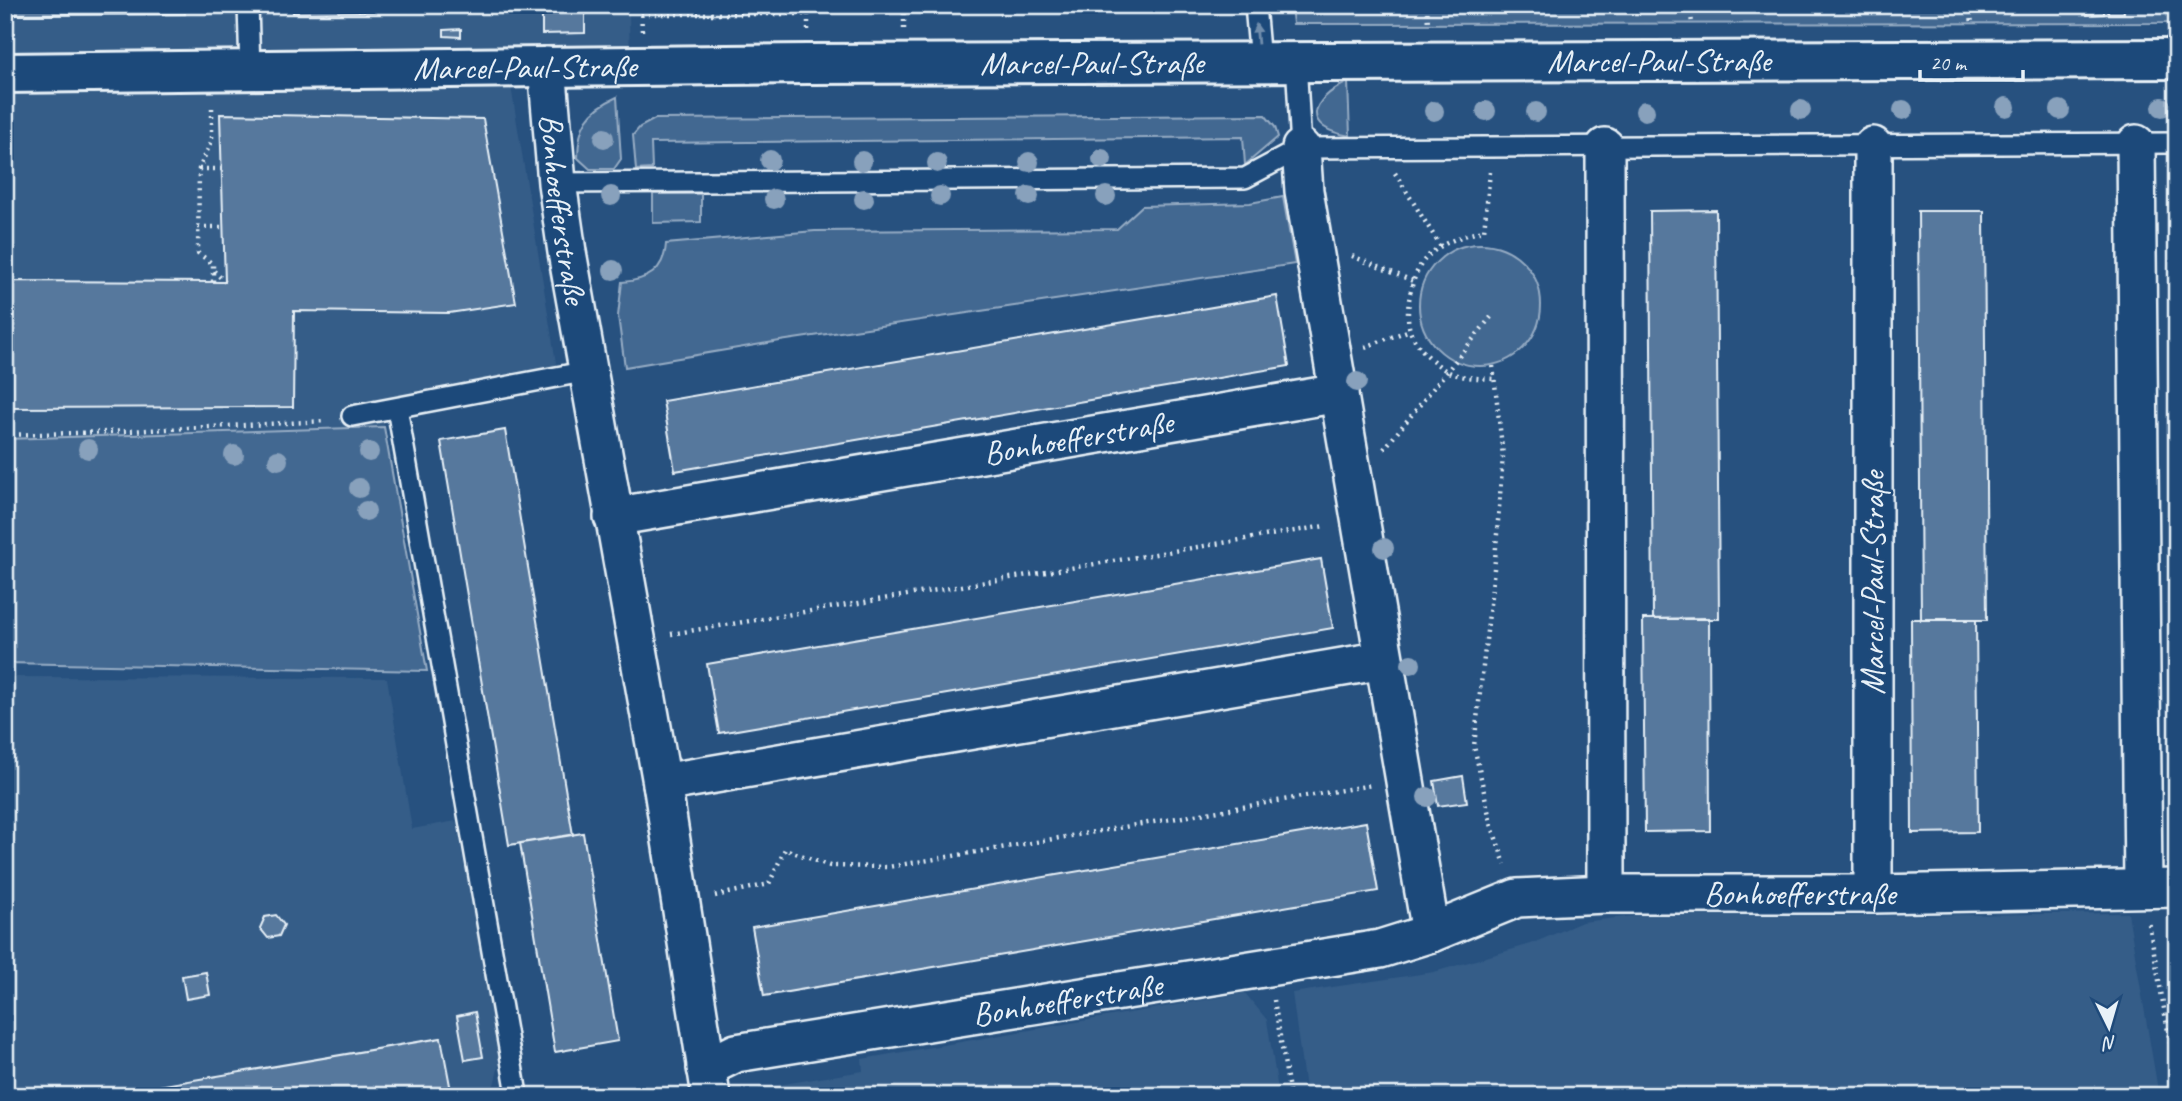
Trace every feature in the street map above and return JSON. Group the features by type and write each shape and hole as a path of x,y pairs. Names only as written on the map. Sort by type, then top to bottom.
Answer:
{"street":[{"name":"Marcel-Paul-Straße","path":"5,73 547,66 2177,58"},
{"name":"Bonhoefferstraße","path":"547,66 557,183 613,516 662,783 708,1082"},
{"path":"2136,144 2160,888"},
{"name":"Marcel-Paul-Straße","path":"1873,146 1873,894"},
{"path":"1605,147 1606,894"},
{"path":"1301,148 1304,191 1431,933"},
{"name":"Bonhoefferstraße","path":"613,516 1336,377"},
{"path":"662,783 1384,660"},
{"name":"Bonhoefferstraße","path":"708,1082 736,1053 1380,949 1431,933 1517,898 1606,894 1873,894 2160,888"}],"lane":[{"path":"248,5 250,70"},
{"path":"1255,5 1278,62 1301,148"},
{"path":"557,183 1245,177 1301,148 2177,143"},
{"path":"352,416 588,371"},
{"path":"397,408 517,1094"}],"path":[{"path":"641,14 808,14"},
{"path":"212,100 212,140 199,169 198,253 213,264 214,282"},
{"path":"1492,147 1484,231 1462,236 1424,259 1413,281 1409,306 1410,330 1420,347 1447,371 1466,377 1493,379"},
{"path":"1379,148 1440,247"},
{"path":"199,169 221,169"},
{"path":"198,227 222,227"},
{"path":"1312,239 1413,281"},
{"path":"213,270 225,282"},
{"path":"635,639 1357,503 1447,371 1491,317"},
{"path":"1336,377 1410,330"},
{"path":"1493,366 1503,456 1495,560 1474,746 1491,824 1517,898"},
{"path":"5,435 317,422"},
{"path":"679,901 742,892 769,884 785,849 830,866 888,867 1404,779"},
{"path":"2160,888 2177,1082"},
{"path":"1269,967 1290,1096"}],"shaded area":[{"path":"5,5 629,5 630,78 510,80 559,381 382,415 384,427 5,439"},
{"path":"1291,5 2177,5 2177,23 1293,24"},
{"path":"1348,82 1350,136 1324,127 1316,113 1325,97"},
{"path":"617,97 621,159 614,169 590,169 578,158 583,128 592,113"},
{"path":"1265,115 1275,127 1278,137 1245,165 1243,137 651,143 652,169 636,170 633,135 640,127 655,119"},
{"path":"653,194 701,194 701,222 653,223"},
{"path":"1283,197 1295,264 780,341 625,367 618,316 622,282 653,273 662,261 666,244 815,231 1117,229 1142,206 1250,203"},
{"path":"1480,244 1503,248 1523,262 1537,282 1541,305 1537,328 1523,348 1503,362 1480,366 1457,362 1437,348 1423,328 1419,305 1423,282 1437,262 1457,248"},
{"path":"384,427 427,671 5,663 5,439"},
{"path":"5,677 387,678 412,829 456,821 501,1057 494,1085 484,1096 34,1096 33,1093 5,1096"},
{"path":"1659,913 1857,916 2128,913 2159,1096 1306,1096 1292,993 1434,972 1531,944 1582,922"},
{"path":"1245,993 1267,1020 1279,1096 760,1096 759,1088 863,1071 862,1059"}],"building":[{"path":"5,5 184,5 185,14 5,15"},
{"path":"293,5 585,5 585,33 542,34 542,9 293,13"},
{"path":"2086,5 2104,5 2104,14 2087,15"},
{"path":"2107,5 2123,5 2124,13 2108,13"},
{"path":"461,29 461,37 444,36 444,30"},
{"path":"220,114 483,119 516,303 449,313 294,311 293,407 5,408 5,281 225,282"},
{"path":"1716,210 1719,619 1653,619 1650,211"},
{"path":"1918,211 1984,211 1987,620 1921,620"},
{"path":"1277,296 1289,366 675,471 663,401"},
{"path":"505,430 573,835 509,845 441,441"},
{"path":"1321,559 1333,628 719,733 707,664"},
{"path":"1709,618 1710,831 1645,832 1643,619"},
{"path":"1911,619 1976,619 1978,832 1912,833"},
{"path":"1463,776 1467,802 1438,806 1434,781"},
{"path":"1366,822 1378,891 764,996 752,927"},
{"path":"583,833 618,1041 555,1052 520,843"},
{"path":"276,915 284,925 279,936 268,938 260,928 265,917"},
{"path":"206,972 210,995 186,999 182,976"},
{"path":"475,1012 483,1057 465,1060 457,1016"},
{"path":"441,1038 452,1096 136,1096 135,1090"}]}
